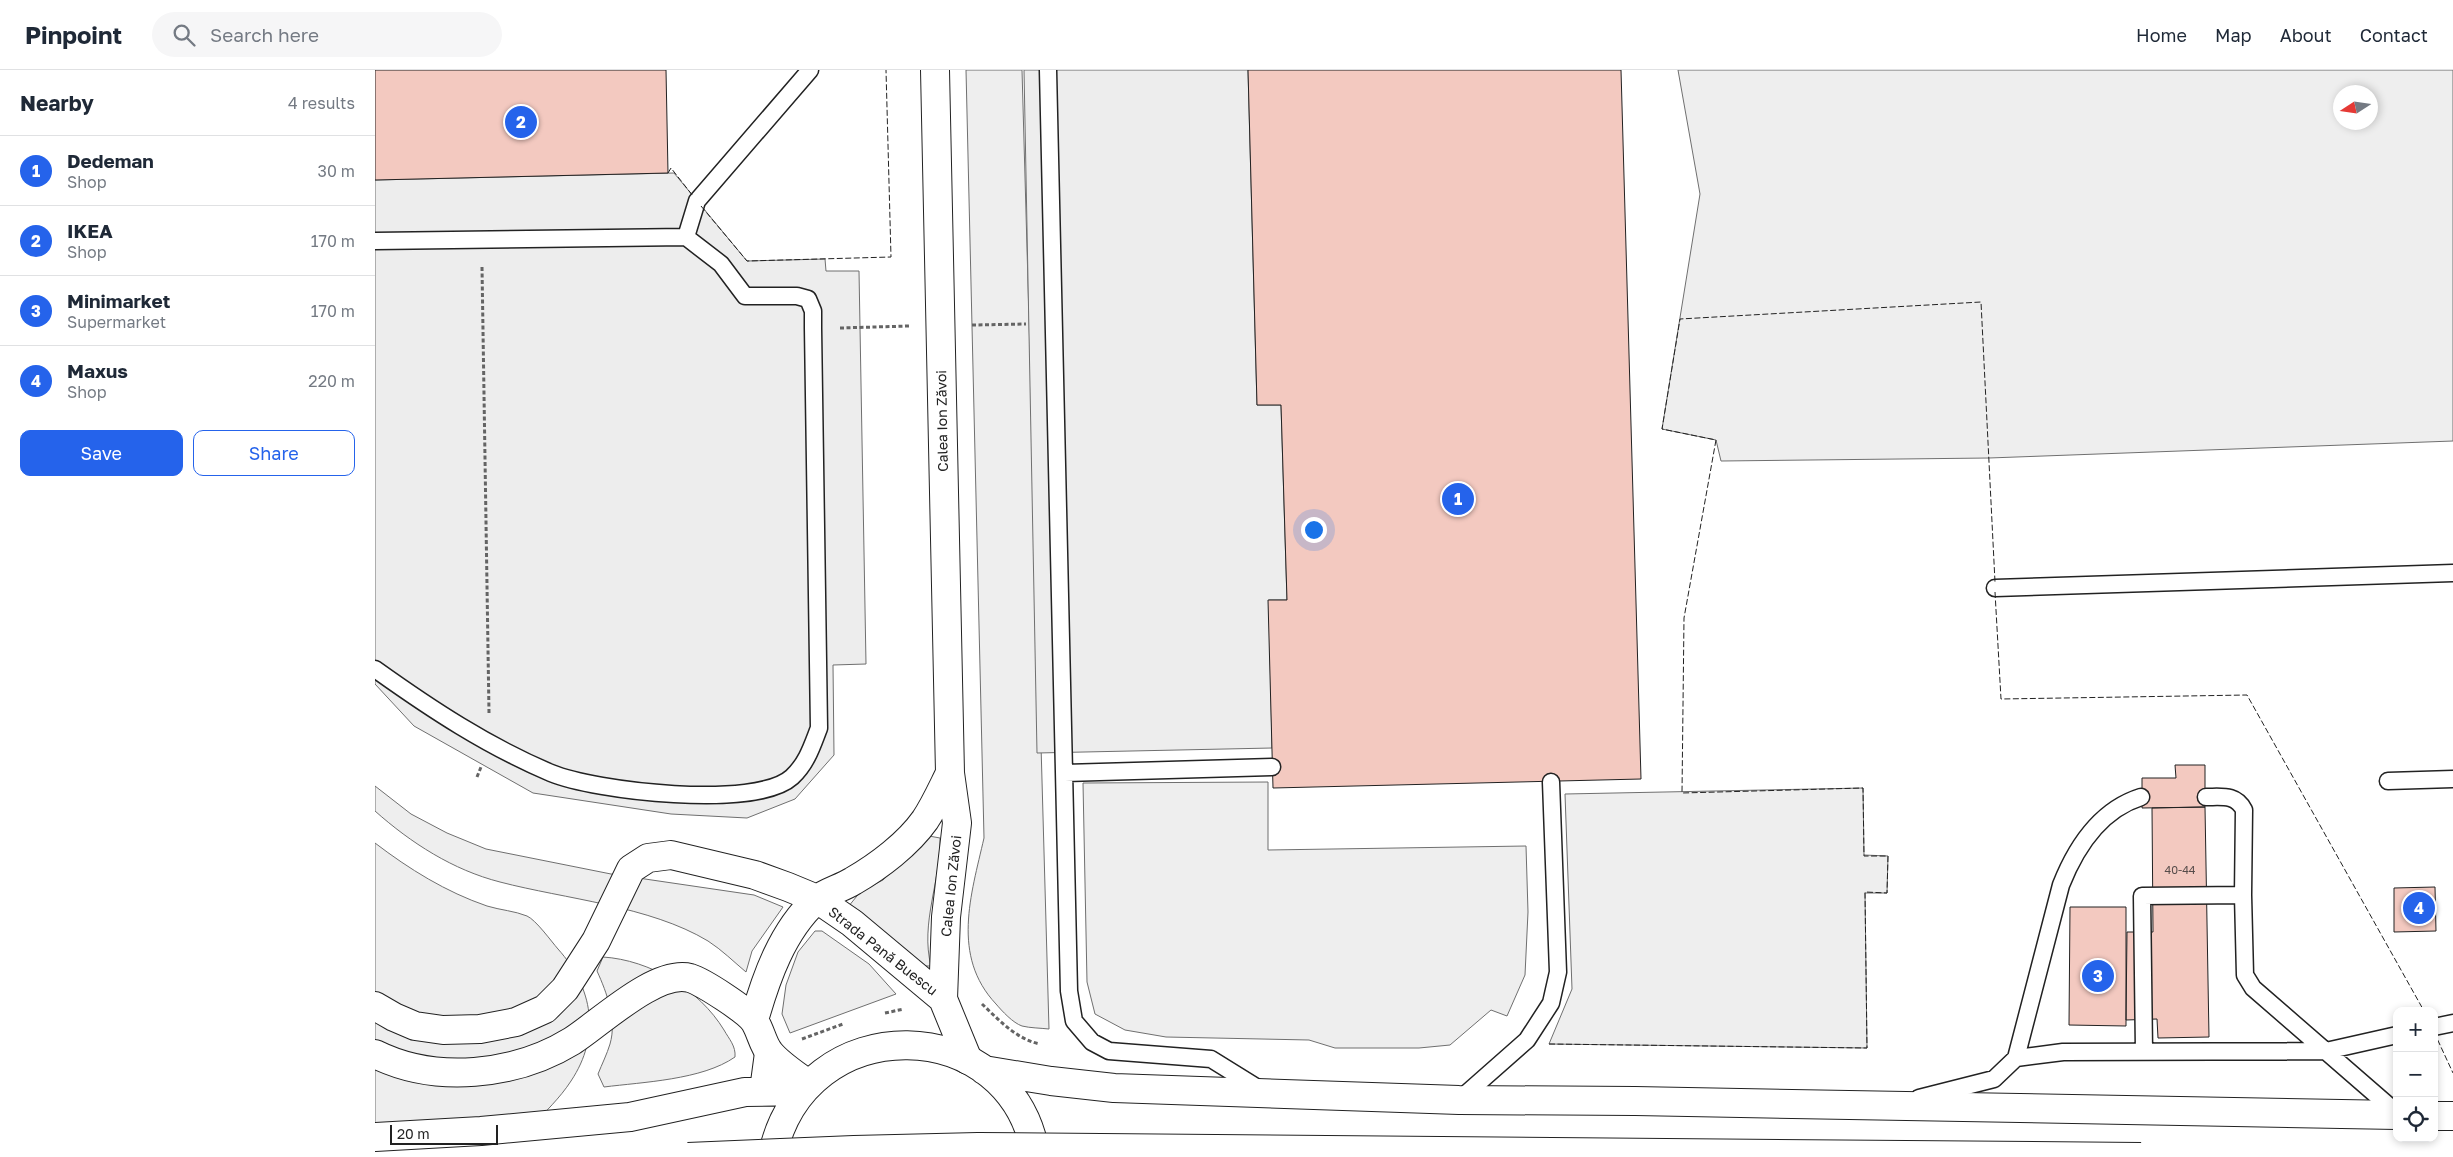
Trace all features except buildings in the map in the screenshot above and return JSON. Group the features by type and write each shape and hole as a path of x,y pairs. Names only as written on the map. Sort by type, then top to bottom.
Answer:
{"main road":[{"name":"Calea Ion Zăvoi","path":"935,70 950,773 957,824 947,918 943,999"},
{"name":"Calea Ion Zăvoi","path":"754,1020 764,985 780,950 799,921 817,899 853,881 907,839 924,821 950,773"},
{"name":"Strada Pană Buescu","path":"375,1006 415,1026 443,1030 480,1029 516,1022 545,1009 565,989 591,949 631,869 648,858 671,855 755,876 817,899 852,923 943,999 976,1065"},
{"path":"375,1054 392,1063 440,1072 466,1073 491,1070 519,1063 547,1055 572,1041 647,986 682,977 706,984 754,1020 769,1053 805,1088"},
{"path":"772,1157 777,1134 789,1110 805,1088 826,1070 845,1059 882,1046 920,1046 940,1049 976,1065 1051,1081 1114,1088 1459,1100 2393,1114"},
{"path":"764,1090 769,1053"},
{"path":"976,1065 1005,1090 1021,1111 1033,1138 1036,1157"},
{"path":"375,1137 481,1131 629,1117 745,1092 805,1088"},
{"path":"2438,1116 2453,1116"},
{"path":"687,1157 978,1147 2141,1157"}],"lane":[{"path":"686,237 697,201 810,70"},
{"path":"1048,70 1069,991 1074,1021 1092,1042 1109,1051 1211,1059 1266,1093"},
{"path":"375,241 686,237 721,264 745,296 797,296 808,299 813,311 819,728 807,759 791,778 768,788 687,796 599,784 553,774 490,744 443,717 375,669"},
{"path":"1995,588 2453,573"},
{"path":"1065,773 1272,767"},
{"path":"2388,781 2453,779"},
{"path":"1459,1100 1527,1040 1551,1003 1558,972 1551,782"},
{"path":"1887,1106 1994,1078 2016,1058 2061,885 2070,862 2081,842 2100,822 2115,810 2141,797"},
{"path":"2206,797 2231,797 2239,801 2244,810 2243,895 2245,975 2253,988 2393,1110"},
{"path":"2143,1051 2142,896 2243,895"},
{"path":"2438,1026 2453,1022"},
{"path":"2016,1058 2063,1052 2326,1051 2393,1036"}],"path":[{"path":"482,263 490,744"}],"shaded area":[{"path":"966,70 1022,70 1049,1029 1022,1026 1011,1020 1001,1010 982,985 973,966 969,945 970,903 984,838"},
{"path":"1024,70 1248,70 1257,405 1281,405 1287,600 1269,600 1272,748 1037,753"},
{"path":"1678,70 2453,70 2453,441 1989,458 1721,461 1716,440 1662,429 1700,194"},
{"path":"674,173 747,261 825,259 826,271 859,271 866,664 833,665 834,755 795,799 747,818 671,814 533,793 414,726 375,684 375,180"},
{"path":"1268,782 1268,850 1526,846 1528,912 1525,975 1507,1016 1491,1010 1450,1045 1419,1048 1335,1048 1309,1040 1166,1037 1125,1030 1095,1014 1087,982 1083,783"},
{"path":"375,786 411,814 447,833 486,849 611,874 754,895 783,907 752,951 746,972 708,941 660,919 634,911 500,882 449,863 403,834 375,811"},
{"path":"1863,788 1864,855 1888,856 1887,893 1865,893 1867,1048 1549,1044 1572,989 1565,794"},
{"path":"929,836 940,838 929,918 928,950 931,966 923,966 848,907 861,891 883,880"},
{"path":"375,843 415,871 457,894 487,906 531,918 570,964 579,980 589,1013 587,1047 567,1087 531,1127 375,1136"},
{"path":"815,931 822,931 869,964 896,994 790,1033 782,1014 786,985 798,952"},
{"path":"603,957 621,959 638,964 672,979 687,990 714,1015 732,1043 735,1057 706,1071 672,1079 604,1087 598,1074 610,1044 612,1016 597,971"}],"fence":[{"path":"701,206 747,261 891,257 886,70"},
{"path":"668,173 671,168 693,196"},
{"path":"1549,1044 1867,1048 1865,892 1887,893 1888,856 1864,856 1863,788 1682,793 1684,618 1716,440 1662,429 1680,319 1981,302 1995,582"},
{"path":"1995,592 2001,699 2247,695 2422,1007"},
{"path":"2438,1041 2453,1073"}],"place":[{"name":"IKEA","path":"521,122"},
{"name":"Dedeman","path":"1458,499"},
{"name":"Maxus","path":"2419,908"},
{"name":"Minimarket","path":"2098,976"}]}
